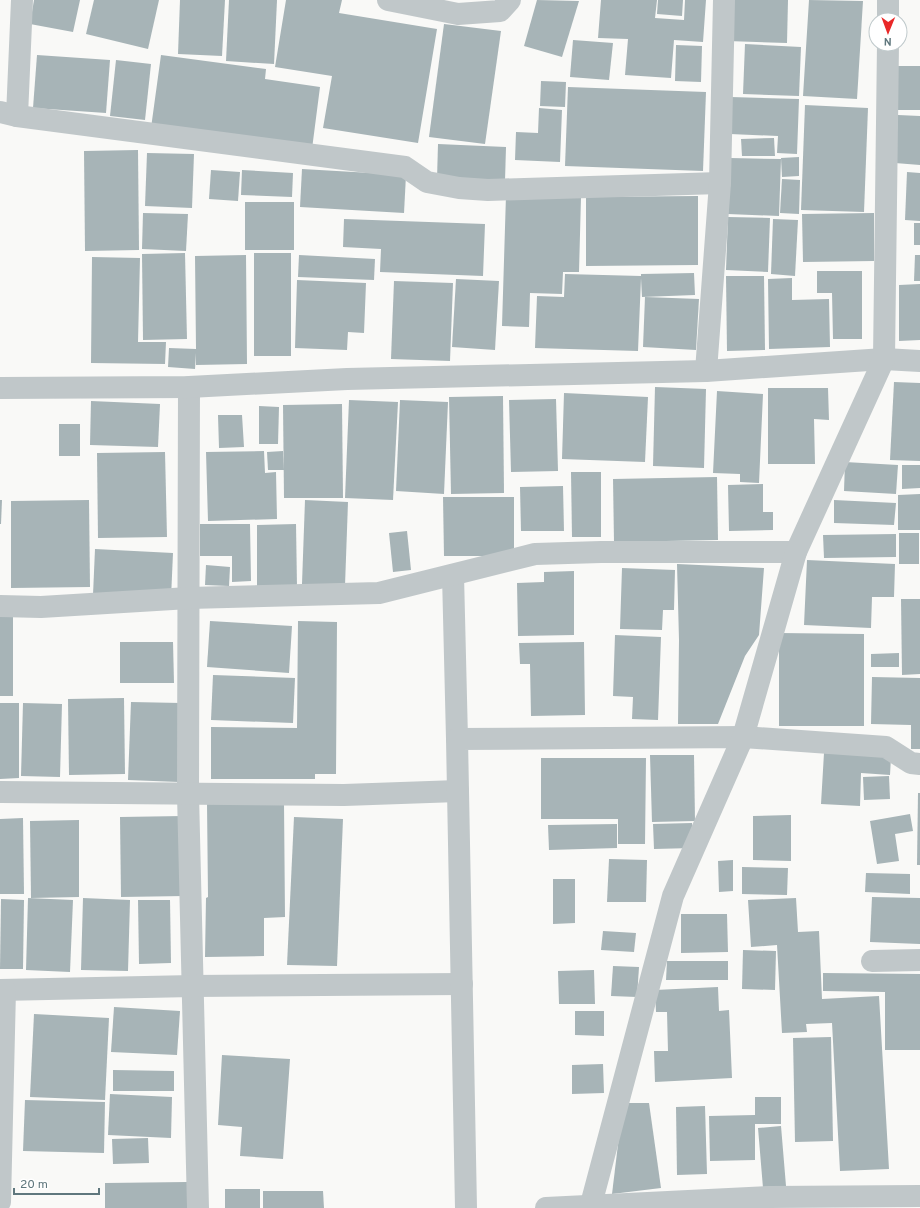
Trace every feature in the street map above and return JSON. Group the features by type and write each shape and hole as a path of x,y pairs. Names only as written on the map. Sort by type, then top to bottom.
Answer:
{"street":[{"path":"22,0 8,114 405,167 427,182 459,188 488,190 720,183"},
{"path":"388,0 458,14 500,11 510,0"},
{"path":"706,371 720,183 724,0"},
{"path":"888,0 888,12"},
{"path":"590,1207 673,896 743,737 796,552 884,359 888,52"},
{"path":"0,388 188,387 347,379 706,371 884,359 920,361"},
{"path":"188,387 188,794 198,1208"},
{"path":"0,606 41,607 189,598 379,593 535,554 609,552 796,552"},
{"path":"453,575 466,1208"},
{"path":"457,739 743,737 886,747 911,763 920,764"},
{"path":"0,792 344,795 458,791"},
{"path":"872,961 920,960"},
{"path":"0,1202 3,990 193,986 462,984"},
{"path":"546,1208 769,1198 920,1196"}],"building":[{"path":"34,0 80,0 73,32 30,24"},
{"path":"94,0 159,0 148,49 86,34"},
{"path":"180,0 225,0 222,56 178,54"},
{"path":"229,0 277,0 274,64 226,61"},
{"path":"286,0 342,0 339,13 437,29 418,143 323,128 332,76 275,67"},
{"path":"537,0 579,1 562,57 524,46"},
{"path":"601,0 657,0 655,18 684,20 685,0 706,0 703,42 674,40 671,78 625,75 628,39 598,38"},
{"path":"658,0 683,0 682,16 657,14"},
{"path":"728,0 788,0 787,43 727,41"},
{"path":"809,0 863,1 857,99 803,96"},
{"path":"444,24 501,31 485,144 429,137"},
{"path":"573,40 613,43 609,80 570,77"},
{"path":"745,44 801,47 799,96 743,94"},
{"path":"676,45 702,46 701,82 675,81"},
{"path":"37,55 110,60 106,113 33,108"},
{"path":"161,55 266,69 265,79 320,87 312,149 151,128"},
{"path":"116,60 151,64 145,120 110,116"},
{"path":"898,66 920,66 920,110 896,110"},
{"path":"541,81 566,82 565,107 540,106"},
{"path":"568,87 706,92 703,171 565,166"},
{"path":"731,97 799,99 797,154 777,153 778,136 730,134"},
{"path":"805,105 868,108 864,212 801,210"},
{"path":"539,108 562,110 560,162 515,160 516,132 538,133"},
{"path":"898,115 920,116 920,165 895,163"},
{"path":"774,138 775,156 742,156 741,139"},
{"path":"438,144 506,147 505,181 437,179"},
{"path":"138,150 139,250 85,251 84,151"},
{"path":"147,153 194,154 192,208 145,206"},
{"path":"799,157 799,176 782,177 781,158"},
{"path":"730,158 781,159 779,216 728,214"},
{"path":"302,169 406,175 404,213 300,207"},
{"path":"211,170 240,172 238,201 209,199"},
{"path":"242,170 293,173 292,197 241,195"},
{"path":"907,172 920,173 920,221 905,220"},
{"path":"782,179 800,180 799,214 780,213"},
{"path":"506,195 581,197 579,272 563,272 562,294 530,293 529,327 502,326"},
{"path":"698,196 698,265 586,266 586,197"},
{"path":"245,202 294,202 294,250 245,250"},
{"path":"143,213 188,214 186,251 142,249"},
{"path":"874,213 874,261 803,262 802,214"},
{"path":"728,217 770,218 768,272 726,270"},
{"path":"344,219 485,224 483,276 380,272 381,249 343,247"},
{"path":"773,219 798,220 795,276 771,274"},
{"path":"914,223 920,223 920,245 914,245"},
{"path":"185,253 187,339 143,340 142,254"},
{"path":"254,253 291,253 291,356 254,356"},
{"path":"246,255 247,364 196,365 196,353 195,369 168,367 169,348 196,349 195,256"},
{"path":"299,255 375,259 374,280 298,277"},
{"path":"915,255 920,255 920,281 914,281"},
{"path":"92,257 140,258 138,342 166,342 165,364 91,363"},
{"path":"817,271 862,271 862,339 833,339 832,293 817,293"},
{"path":"694,273 695,295 642,297 641,278 638,351 535,348 537,296 564,297 565,274 641,276 641,274"},
{"path":"726,276 764,276 765,350 727,351"},
{"path":"792,278 792,300 829,299 830,347 769,349 768,279"},
{"path":"456,279 499,281 495,350 452,347"},
{"path":"297,280 366,283 364,333 348,332 347,350 295,348"},
{"path":"394,281 453,283 450,361 391,359"},
{"path":"920,284 920,340 899,341 899,285"},
{"path":"645,297 699,299 696,350 643,347"},
{"path":"894,382 920,383 920,461 890,460"},
{"path":"655,387 706,389 704,468 653,466"},
{"path":"768,388 828,388 829,420 814,419 815,464 768,464"},
{"path":"717,391 763,394 759,483 740,482 740,474 713,473"},
{"path":"564,393 648,397 645,462 562,459"},
{"path":"503,396 504,493 451,494 449,397"},
{"path":"556,399 558,471 511,472 509,400"},
{"path":"349,400 398,402 393,500 345,498"},
{"path":"400,400 448,402 444,494 396,491"},
{"path":"91,401 160,404 158,447 90,445"},
{"path":"342,404 343,498 284,498 283,405"},
{"path":"259,406 279,407 278,444 259,444"},
{"path":"218,415 242,415 244,447 219,448"},
{"path":"59,424 80,424 80,456 59,456"},
{"path":"264,451 265,473 276,472 277,519 208,521 206,452"},
{"path":"283,451 284,470 268,470 267,452"},
{"path":"165,452 167,537 98,538 97,453"},
{"path":"845,462 898,465 896,494 844,491"},
{"path":"902,465 920,465 920,488 902,489"},
{"path":"571,472 601,472 601,537 572,537"},
{"path":"717,477 718,540 614,542 613,479"},
{"path":"763,484 763,512 773,512 773,530 729,531 728,485"},
{"path":"563,486 564,531 521,531 520,487"},
{"path":"920,494 920,530 898,530 898,495"},
{"path":"443,497 514,497 514,556 444,556"},
{"path":"0,500 2,500 1,524 0,524"},
{"path":"89,500 90,587 11,588 11,501"},
{"path":"305,500 348,502 345,586 302,584"},
{"path":"834,500 896,503 894,525 834,523"},
{"path":"200,524 250,524 251,581 232,582 232,556 200,556"},
{"path":"296,524 297,587 257,587 257,525"},
{"path":"407,531 411,570 393,572 389,533"},
{"path":"899,533 919,533 919,564 899,564"},
{"path":"896,534 896,557 824,558 823,535"},
{"path":"95,549 173,553 171,598 93,595"},
{"path":"807,560 895,564 894,597 872,597 871,628 804,625"},
{"path":"677,564 764,568 759,635 745,656 718,724 678,724 679,640"},
{"path":"206,565 230,567 229,586 205,585"},
{"path":"622,568 675,570 674,610 663,610 662,630 620,629"},
{"path":"574,571 574,635 518,636 517,583 544,582 544,572"},
{"path":"901,599 920,599 920,674 902,675"},
{"path":"0,612 13,612 13,696 0,696"},
{"path":"210,621 292,626 289,673 207,667"},
{"path":"298,621 337,622 336,774 315,774 315,779 211,779 211,727 297,728"},
{"path":"779,633 864,634 864,726 779,726"},
{"path":"615,635 661,637 658,720 632,719 633,697 613,696"},
{"path":"120,642 173,642 174,683 120,683"},
{"path":"584,642 585,715 531,716 530,664 520,664 519,643"},
{"path":"899,653 899,667 871,667 871,654"},
{"path":"213,675 295,678 293,723 211,720"},
{"path":"872,677 920,678 920,749 911,749 911,725 871,724"},
{"path":"124,698 125,774 69,775 68,699"},
{"path":"131,702 181,703 179,782 128,780"},
{"path":"0,703 19,703 19,778 0,779"},
{"path":"23,703 62,704 60,777 21,776"},
{"path":"824,753 891,757 890,775 861,773 860,806 821,804"},
{"path":"650,755 694,755 695,821 652,822"},
{"path":"541,758 646,758 645,844 618,844 618,819 541,819"},
{"path":"889,776 890,799 864,800 863,777"},
{"path":"918,793 920,793 920,865 917,865"},
{"path":"207,803 284,803 285,917 264,918 264,956 205,957 206,898 208,897"},
{"path":"910,814 913,831 895,834 899,861 877,864 870,821"},
{"path":"791,815 791,861 753,860 753,816"},
{"path":"183,816 185,896 121,897 120,817"},
{"path":"294,817 343,819 337,966 287,965"},
{"path":"23,818 24,894 0,894 0,819"},
{"path":"79,820 79,897 31,898 30,821"},
{"path":"692,823 693,848 654,849 653,824"},
{"path":"617,824 617,848 549,850 548,825"},
{"path":"609,859 647,860 646,902 607,902"},
{"path":"733,860 733,891 719,892 718,861"},
{"path":"742,867 788,868 787,895 742,894"},
{"path":"866,873 910,874 910,894 865,892"},
{"path":"553,879 575,879 575,923 553,924"},
{"path":"872,897 920,898 920,944 870,942"},
{"path":"28,898 73,900 70,972 26,970"},
{"path":"83,898 130,900 128,971 81,970"},
{"path":"796,898 798,932 819,931 822,999 879,996 889,1169 840,1171 832,1023 806,1024 807,1032 782,1033 777,945 751,947 748,900"},
{"path":"1,899 24,900 23,969 0,969"},
{"path":"138,900 170,900 171,963 139,964"},
{"path":"681,914 727,914 728,952 681,953"},
{"path":"603,931 636,933 634,952 601,950"},
{"path":"743,950 776,951 775,990 742,989"},
{"path":"667,961 728,961 728,980 666,980"},
{"path":"613,966 639,967 637,997 611,996"},
{"path":"594,970 595,1004 559,1004 558,971"},
{"path":"823,973 920,974 920,1050 885,1050 885,992 823,991"},
{"path":"718,987 719,1011 729,1010 732,1078 655,1082 654,1051 668,1051 667,1012 656,1012 655,990"},
{"path":"114,1007 180,1011 177,1055 111,1052"},
{"path":"575,1011 604,1011 604,1036 575,1035"},
{"path":"34,1014 109,1018 105,1100 30,1097"},
{"path":"831,1037 833,1141 795,1142 793,1038"},
{"path":"222,1055 290,1059 283,1159 240,1156 242,1127 218,1125"},
{"path":"603,1064 604,1093 572,1094 572,1065"},
{"path":"113,1070 174,1071 174,1091 113,1091"},
{"path":"110,1094 172,1097 171,1138 108,1135"},
{"path":"755,1097 781,1097 781,1124 755,1124"},
{"path":"25,1100 105,1102 104,1153 23,1151"},
{"path":"623,1103 649,1103 661,1188 612,1194"},
{"path":"705,1106 707,1174 677,1175 676,1107"},
{"path":"755,1115 755,1160 710,1161 709,1116"},
{"path":"781,1126 786,1186 763,1188 758,1128"},
{"path":"148,1138 149,1163 113,1164 112,1139"},
{"path":"187,1182 187,1208 105,1208 105,1183"},
{"path":"225,1189 260,1189 260,1208 225,1208"},
{"path":"263,1191 323,1191 324,1208 263,1208"}]}
